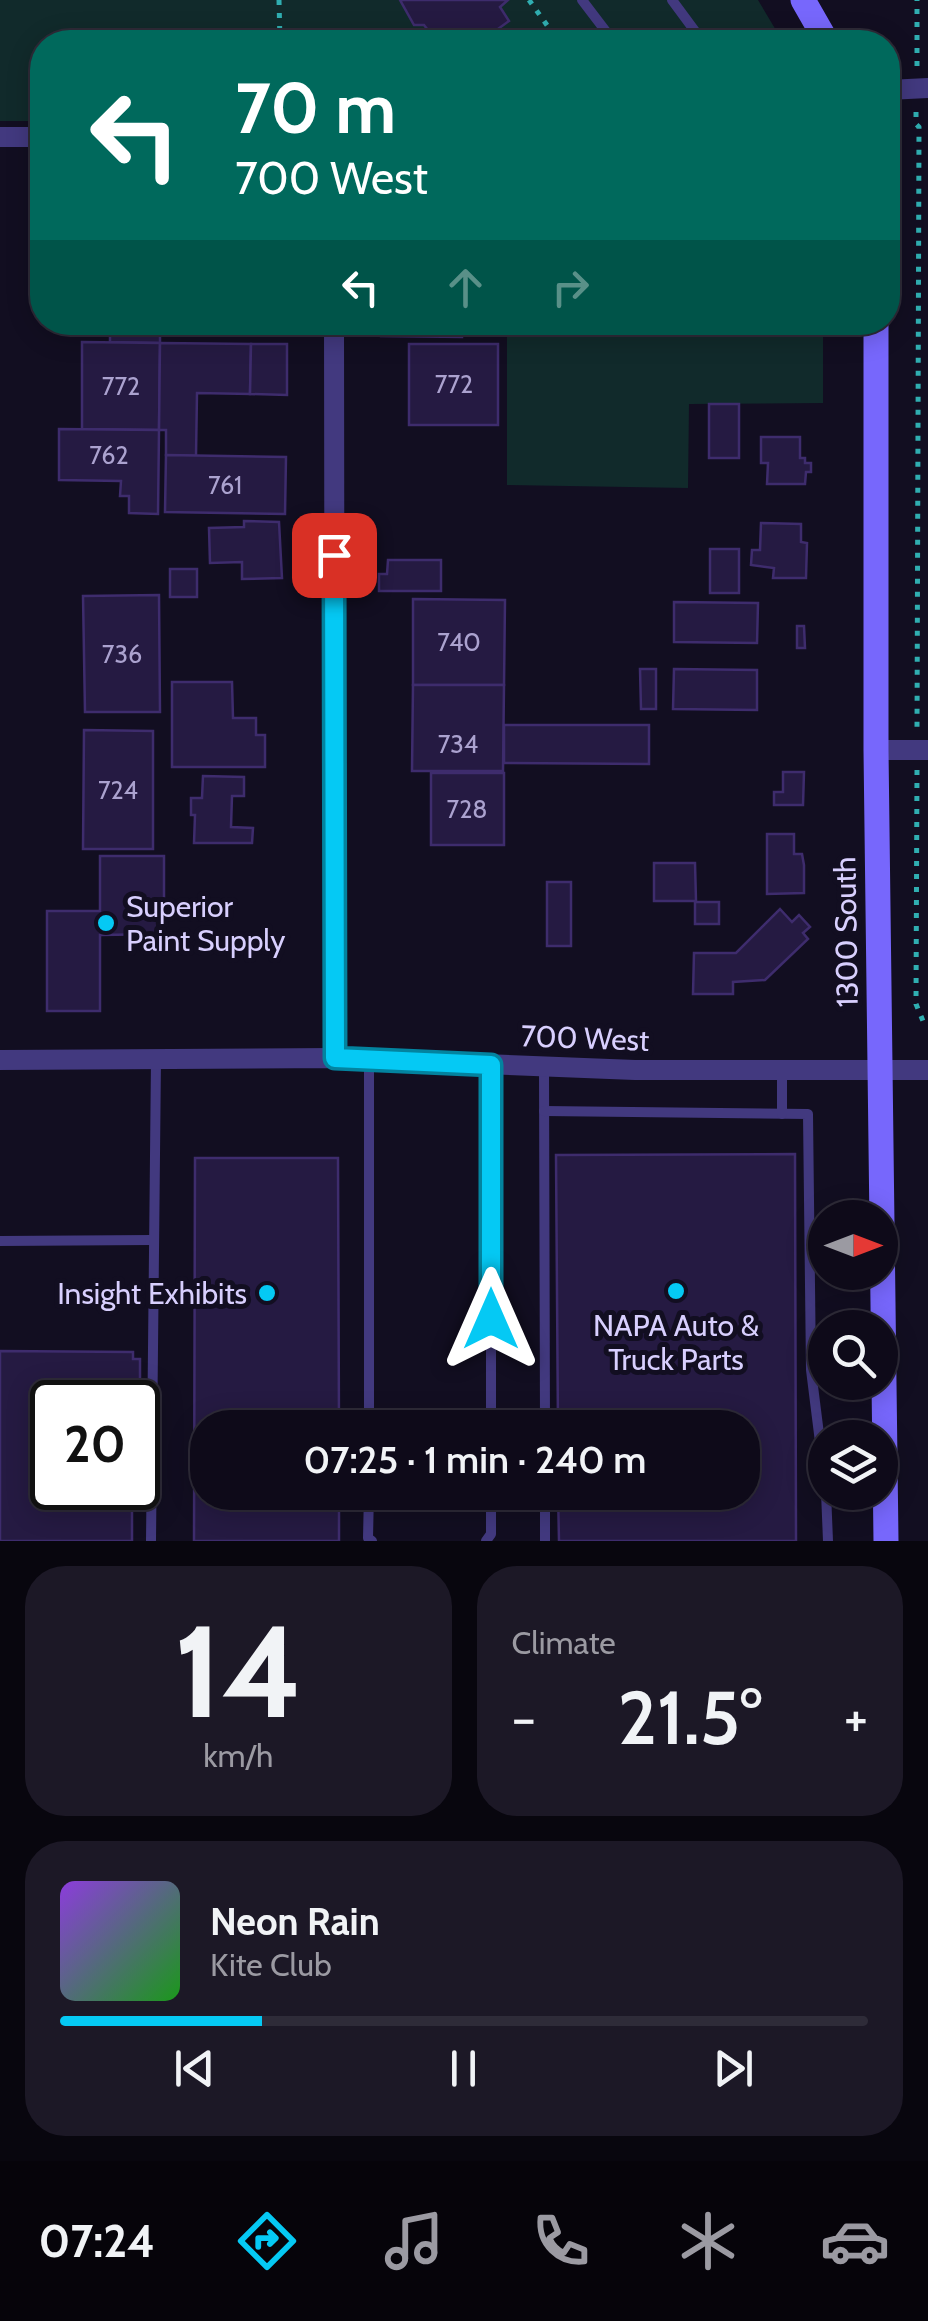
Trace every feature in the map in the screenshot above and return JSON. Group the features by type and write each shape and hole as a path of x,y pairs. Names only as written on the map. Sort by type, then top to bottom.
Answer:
{"main road":[{"path":"803,0 820,30"},
{"name":"1300 South","path":"876,335 876,750 886,1541"}],"street":[{"path":"0,137 30,137"},
{"path":"334,335 335,1058"},
{"path":"876,750 922,750"},
{"name":"700 West","path":"0,1060 335,1058 544,1068 928,1070"}],"lane":[{"path":"582,0 605,30"},
{"path":"672,0 693,30"},
{"path":"151,1541 156,1058"},
{"path":"368,1410 369,1060"},
{"path":"491,1065 491,1410"},
{"path":"544,1068 544,1410"},
{"path":"782,1071 782,1114"},
{"path":"544,1111 808,1114 812,1370 818,1420"},
{"path":"0,1241 152,1240"},
{"path":"368,1510 368,1538 372,1541"},
{"path":"486,1541 491,1534 491,1510"},
{"path":"544,1510 544,1541"},
{"path":"827,1510 828,1541"}],"path":[{"path":"279,0 280,30"},
{"path":"529,0 550,30"},
{"path":"916,0 922,80"},
{"path":"916,124 922,750 916,1004 923,1021"}],"green space":[{"path":"0,0 758,0 776,30 30,30 30,121 0,121"},
{"path":"507,335 823,335 823,403 689,404 688,488 507,485"}],"building":[{"path":"400,0 508,0 500,7 509,21 497,30 428,30 424,25 414,25"},
{"path":"110,335 160,335 160,343 110,342"},
{"path":"462,335 462,337 381,336"},
{"path":"82,342 160,343 159,430 82,429"},
{"path":"160,343 251,344 250,394 197,393 196,456 166,455 166,430 159,430"},
{"path":"251,344 287,344 287,395 250,394"},
{"path":"409,344 498,344 498,425 409,425"},
{"path":"709,404 739,404 739,458 709,458"},
{"path":"59,429 159,430 158,514 129,513 129,496 120,496 121,481 59,480"},
{"path":"761,437 800,437 800,458 811,463 805,484 767,484 768,463 761,463"},
{"path":"166,455 286,457 285,514 165,512"},
{"path":"244,521 279,522 282,578 242,579 242,562 210,563 209,528 244,527"},
{"path":"761,523 801,524 801,542 807,543 806,578 773,578 774,568 751,565 752,550 760,550"},
{"path":"710,549 739,549 739,593 710,593"},
{"path":"388,560 441,560 441,591 379,591 379,574 387,574"},
{"path":"170,569 197,569 197,597 170,597"},
{"path":"159,595 160,712 85,712 83,596"},
{"path":"413,599 505,600 504,685 413,685"},
{"path":"674,602 758,603 757,643 674,642"},
{"path":"797,626 804,626 805,648 797,648"},
{"path":"640,669 656,669 656,709 641,709"},
{"path":"674,669 757,670 757,710 673,709"},
{"path":"172,682 232,682 233,718 256,718 256,735 265,735 265,767 172,767"},
{"path":"413,685 504,685 503,771 412,771"},
{"path":"504,725 649,725 649,764 504,763"},
{"path":"84,730 153,731 153,849 83,849"},
{"path":"783,772 804,772 803,805 774,805 774,792 783,792"},
{"path":"431,773 504,773 504,845 431,845"},
{"path":"203,776 244,777 244,796 232,796 231,827 253,828 252,843 194,843 191,798 202,798"},
{"path":"767,834 794,834 794,854 802,854 804,865 804,893 767,894"},
{"name":"Superior Paint Supply","path":"100,856 164,856 164,934 100,935 100,1011 47,1011 47,911 100,911"},
{"path":"654,863 695,863 696,901 654,901"},
{"path":"547,882 571,882 571,946 547,946"},
{"path":"695,902 719,902 719,924 695,924"},
{"path":"780,909 792,922 799,915 810,927 803,933 808,939 765,980 733,982 733,994 693,994 694,953 736,953"},
{"name":"NAPA Auto & Truck Parts","path":"795,1154 796,1541 559,1541 558,1510 760,1510 760,1410 558,1410 556,1155"},
{"name":"Insight Exhibits","path":"195,1158 338,1158 339,1410 194,1410"},
{"path":"0,1351 133,1352 133,1359 140,1359 140,1380 30,1380 30,1510 132,1510 132,1541 0,1541"},
{"name":"Insight Exhibits","path":"194,1510 339,1510 339,1541 194,1541"}],"place":[{"name":"Superior Paint Supply","path":"106,923"},
{"name":"NAPA Auto & Truck Parts","path":"676,1291"},
{"name":"Insight Exhibits","path":"267,1293"}],"route":[{"path":"334,555 335,1058 491,1065 491,1319"}]}
